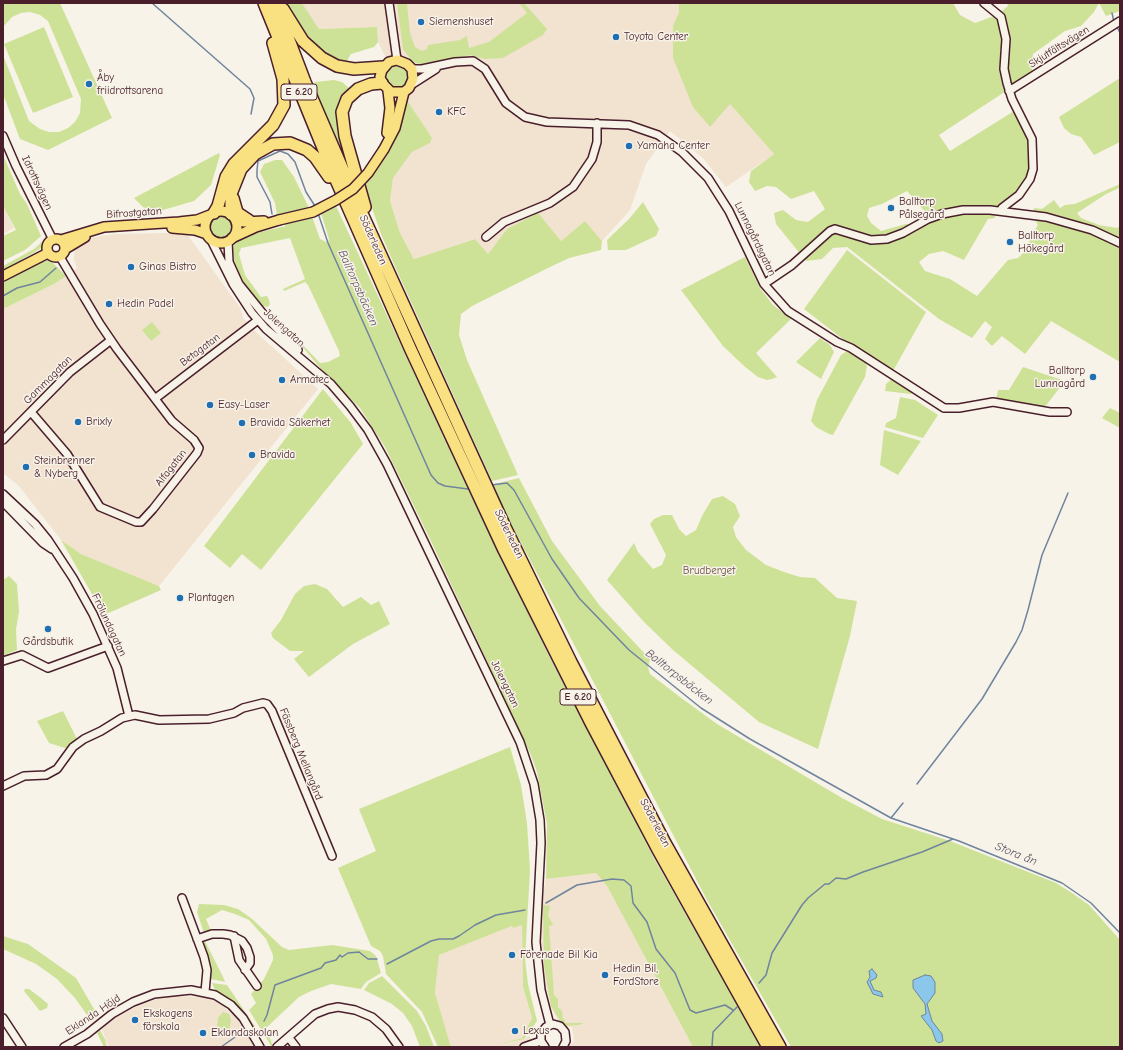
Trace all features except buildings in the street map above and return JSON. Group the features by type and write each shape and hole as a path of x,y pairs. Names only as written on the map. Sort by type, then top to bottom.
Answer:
{"highway":[{"path":"212,214 218,206 226,177 234,164 273,125 284,105 283,79 259,3"},
{"name":"Söderleden","path":"264,3 346,204 444,422 547,636 656,848 768,1047"},
{"name":"Söderleden","path":"275,3 305,82 375,244 455,420 571,662 665,843 780,1047"},
{"path":"280,3 303,41 322,58 337,66 354,70 384,67"},
{"path":"375,244 348,148 342,124 342,112 347,99 358,88 371,84 385,87"},
{"path":"233,216 230,198 241,169 252,156 273,144 290,143 307,150 315,157 346,204"}],"main road":[{"path":"230,239 256,227 313,212 353,189 368,173 384,149 395,128 404,92 411,85 414,76 412,69 407,64 397,60 389,62 384,67 380,77 385,87 389,126 384,149"},
{"path":"385,87 394,93 404,92"},
{"path":"233,190 234,203 238,212 245,218 255,222"},
{"name":"Bifrostgatan","path":"57,240 104,227 197,220 221,211 240,221 255,222 279,220"},
{"path":"209,236 206,224 212,214"},
{"path":"230,239 236,230 233,216"},
{"name":"Bifrostgatan","path":"60,257 65,249 86,236 114,230 178,228 195,230 219,242 230,239"},
{"path":"60,257 53,257 48,253 47,245 57,240 65,249"},
{"path":"3,276 48,253"}],"street":[{"path":"389,3 397,60"},
{"path":"984,3 998,13 1003,24 1006,39 1004,69 1009,91 1032,139 1033,169 1030,179 1024,188 1002,208 1001,211"},
{"name":"Skjutfältsvägen","path":"1009,91 1120,21"},
{"name":"Lunnagårdsgatan","path":"412,69 468,61 477,62 489,74 506,103 513,110 529,119 547,122 629,125 650,131 674,145 708,178 726,204 764,284 788,311 837,342 851,348 940,406 959,408 992,402 1050,412 1067,412"},
{"name":"Lunnagårdsgatan","path":"411,85 441,66"},
{"path":"486,237 504,222 550,203 573,187 592,160 597,142 598,123"},
{"name":"Idrottsvägen","path":"3,136 19,172 57,240"},
{"path":"764,284 792,265 830,231 835,229 864,238 880,240 903,233 928,219 942,214 963,210 1001,211 1046,217 1092,230 1120,242"},
{"name":"Jolengatan","path":"209,236 233,284 258,320 266,329 331,384 356,413 378,447 504,706 526,759 534,784 540,820 541,842 536,942 541,990 550,1025"},
{"name":"Jolengatan","path":"230,239 228,257 232,271 246,295 328,379 331,384"},
{"name":"Alfagatan","path":"31,412 70,457 100,507 136,522 142,522 197,453 199,448 194,440 172,421 111,340 60,257"},
{"name":"Betagatan","path":"156,398 258,320"},
{"name":"Gammagatan","path":"3,440 71,371 111,340"},
{"name":"Frölundagatan","path":"3,494 35,524 48,540 73,578 108,646 117,668 129,716"},
{"name":"Frölundagatan","path":"3,502 43,543 54,550"},
{"path":"3,660 22,655 48,668 108,646"},
{"name":"Fässberg Mellangård","path":"129,716 159,720 209,719 234,713 258,703 267,704 272,711 332,856"},
{"path":"3,786 24,776 46,775 61,766 69,752 84,739 129,716"},
{"path":"182,898 206,964 205,992 220,997 237,1011 260,1047"},
{"path":"197,939 212,934 223,934 234,936 242,941 249,952 250,964 245,970"},
{"path":"234,936 238,956 245,970 257,986"},
{"name":"Eklanda Höjd","path":"64,1047 87,1034 112,1014 137,1000 168,991 190,990 205,992"},
{"path":"277,1047 315,1014 328,1009 344,1007 366,1014 376,1020 386,1029 399,1047"},
{"path":"3,1018 22,1047"},
{"path":"524,1047 543,1044 542,1031 550,1025 558,1025 565,1032 566,1041 563,1047"},
{"path":"289,1038 296,1047"}],"shaded area":[{"path":"302,3 679,3 679,12 673,26 693,107 730,104 774,154 726,187 703,158 670,131 646,164 630,210 602,241 585,221 561,241 507,229 488,254 474,239 414,259 400,233 390,201 393,178 412,152 430,143 432,138 407,100 378,42 377,27 319,29"},
{"path":"3,206 14,228 3,234"},
{"path":"116,234 187,234 241,309 243,318 257,333 318,389 159,586 81,554 61,540 19,486 3,473 3,309 54,284 77,268 74,260 75,245 87,238"},
{"path":"596,873 607,886 693,1047 569,1047 574,1041 572,1027 564,1027 558,1021 550,1005 543,974 541,902 546,879"},
{"path":"522,924 523,987 532,1018 522,1038 499,1046 524,1039 529,1035 534,1047 451,1047 435,993 439,955 512,926"},
{"name":"Eklandaskolan","path":"176,996 202,997 215,1001 238,1020 255,1047 109,1047 102,1030 120,1014 157,999"}],"green space":[{"name":"Åby friidrottsarena","path":"3,3 60,3 112,118 48,150 20,139 3,94 3,55 29,121 40,129 49,132 59,132 68,128 75,122 80,113 81,99 48,21 40,15 30,12 21,13 12,17 3,27"},
{"path":"283,3 302,3 319,29 377,27 378,42 374,47 351,54 345,64 334,61 312,46 293,20"},
{"path":"397,3 407,3 410,33 415,47 422,51 427,49 428,45 460,40 467,36 469,48 489,42 527,13 519,3 524,3 547,29 543,35 503,58 485,59 470,55 424,66 412,61 403,49"},
{"path":"679,3 953,3 960,15 975,23 997,15 1008,6 1007,3 1099,3 1094,12 1081,26 1065,31 1033,54 1032,74 939,135 950,151 1014,111 1028,140 1030,167 1027,182 1011,203 996,208 995,218 988,219 964,260 943,251 929,254 919,262 925,271 950,279 977,296 1008,260 1018,258 1028,248 1030,238 1038,225 1033,217 1034,208 1042,209 1054,200 1060,208 1065,205 1075,204 1120,184 1119,188 1106,194 1077,213 1081,218 1099,225 1117,228 1120,226 1120,362 1051,321 1025,354 1002,336 992,346 985,339 992,327 985,321 972,338 939,319 847,247 833,248 822,259 806,261 776,224 774,213 783,210 796,220 808,222 825,209 814,191 791,199 776,187 767,186 755,191 749,182 751,171 774,154 730,104 710,127 693,107 673,58 673,26 679,12","holes":["907,191 928,215 913,224 906,224 881,231 871,223 867,216 869,208 882,204"]},
{"path":"1099,3 1120,3 1120,11 1106,16"},
{"path":"44,27 73,97 33,113 4,44"},
{"path":"397,66 405,69 408,77 405,85 397,88 389,85 386,77 389,69"},
{"path":"1120,78 1120,142 1094,155 1081,137 1071,134 1064,128 1059,117"},
{"path":"334,80 342,82 350,89 337,112 338,125 353,183 313,86 315,82"},
{"path":"407,100 432,138 430,143 412,152 393,178 390,201 400,233 414,259 475,239 488,254 507,229 538,213 561,241 585,221 602,241 601,250 569,258 472,306 461,314 459,335 467,360 518,475 492,481 381,234 364,185 383,159 392,142"},
{"path":"219,153 220,155 211,185 194,201 156,212 143,207 134,198"},
{"path":"3,155 41,236 25,250 3,261 3,236 16,230 3,206"},
{"path":"275,160 282,160 294,177 309,208 320,239 328,243 329,239 321,213 336,206 468,489 549,656 656,862 761,1047 693,1047 607,886 596,873 546,879 547,824 537,772 531,755 429,537 385,447 360,408 327,376 295,338 290,336 277,322 279,320 320,363 328,362 340,356 308,285 305,282 284,291 283,289 305,279 290,238 241,248 239,254 245,275 261,297 267,296 270,304 268,307 258,305 248,292 234,264 233,248 236,241 247,235 286,226 277,215 275,203 260,172 264,164"},
{"path":"643,202 659,229 656,236 626,250 608,250 607,240 629,219"},
{"path":"221,214 229,218 233,226 229,234 221,238 213,234 209,226 213,218"},
{"path":"45,239 41,248 3,270 3,266 34,249"},
{"path":"847,250 926,312 893,371 844,340 804,309"},
{"path":"745,257 760,288 773,305 791,319 756,353 777,377 767,380 758,377 723,346 681,290"},
{"path":"47,261 52,262 66,276 54,284 3,309 3,283 38,263"},
{"path":"152,322 161,333 151,341 142,330"},
{"path":"820,338 830,345 834,352 821,379 796,362"},
{"path":"847,351 865,359 867,366 865,377 833,435 816,427 811,421 817,400 841,355"},
{"path":"1023,367 1065,381 1044,408 996,400 998,390 1009,390"},
{"path":"894,377 914,391 911,394 885,391 886,384"},
{"path":"323,389 351,423 363,444 261,570 242,554 230,568 204,546"},
{"path":"900,397 915,400 938,415 923,438 885,427 886,423 896,418"},
{"path":"1110,408 1120,413 1120,428 1102,418"},
{"path":"884,430 921,441 898,475 880,465"},
{"path":"519,478 552,541 600,606 650,659 648,667 650,674 680,697 717,724 842,798 882,819 950,841 1056,883 1089,905 1120,940 1120,1047 791,1047 707,900 491,485"},
{"name":"Brudberget","path":"723,496 735,504 740,516 733,527 736,537 746,550 766,565 800,577 815,578 837,598 857,601 850,636 818,749 759,722 673,650 644,622 607,580 634,543 638,552 653,569 662,565 666,555 650,524 654,519 663,515 672,515 679,529 686,536 696,530 712,499"},
{"path":"61,540 81,554 159,586 161,590 104,615"},
{"path":"9,576 17,584 19,612 16,629 17,650 3,656 3,580"},
{"path":"315,584 327,589 343,607 361,597 371,605 379,601 390,624 353,644 309,677 294,659 304,651 290,651 273,638 271,633 281,620 295,594 304,586"},
{"path":"63,711 78,741 68,749 49,743 37,721"},
{"path":"510,747 521,785 527,823 530,870 525,959 528,984 537,1021 524,1039 498,1045 522,1038 532,1018 523,987 522,925 513,928 512,926 439,955 435,993 451,1047 438,1047 422,1012 386,974 383,956 380,951 371,946 338,868 376,851 359,809"},
{"path":"199,904 224,905 238,909 251,918 282,947 289,950 332,945 370,951 376,956 381,973 366,982 361,989 331,984 299,997 266,1028 273,1046 271,1046 249,1010 256,1003 251,994 264,979 273,960 273,955 266,939 249,920 222,910 206,919 211,931 204,933 197,912"},
{"path":"543,905 550,906 548,915 553,925 549,926 554,995 558,999 558,1007 562,1011 565,1023 584,1023 579,1025 565,1026 562,1024 551,1006 544,965"},
{"path":"3,936 28,944 76,978 98,1016 92,1022 75,998 57,979 36,964 3,949"},
{"path":"204,939 225,982 211,979 209,958 203,944"},
{"path":"382,976 417,1011 426,1026 434,1047 420,1047 412,1026 403,1013 392,1004 364,990 369,983"},
{"path":"212,983 227,985 260,1034 260,1037 258,1037 254,1027 237,1005 216,992"},
{"path":"25,989 29,989 48,1004 47,1008 40,1011 24,991"},
{"path":"223,1012 229,1014 231,1021 229,1031 224,1034 217,1028 218,1018"},
{"path":"100,1030 107,1047 104,1047 97,1033"}],"water":[{"path":"872,969 877,975 876,978 870,981 874,990 881,992 883,997 873,994 867,982 870,977 869,971"},
{"path":"925,975 931,976 935,982 935,993 927,1004 932,1021 942,1034 943,1041 939,1043 936,1041 932,1030 921,1016 926,1014 925,1004 913,988 913,980"}],"waterway":[{"name":"Balltorpsbäcken","path":"152,3 250,89 254,98 251,114"},
{"path":"1112,13 1114,22"},
{"path":"1117,27 1120,33"},
{"name":"Balltorpsbäcken","path":"272,214 270,202 257,177 258,161 280,151 288,154 295,162 306,192 315,206"},
{"name":"Balltorpsbäcken","path":"318,213 328,243 431,475 438,483 445,486 468,489"},
{"path":"3,296 17,288 40,282 56,268"},
{"name":"Balltorpsbäcken","path":"491,485 507,483 514,490 552,559 579,598 629,650 701,708 750,739 891,818 959,841 1062,883 1091,903 1120,933"},
{"path":"917,784 982,699 1016,642 1022,630 1028,610 1042,555 1068,493"},
{"path":"891,818 903,803"},
{"path":"759,983 766,975 772,953 802,905 825,884 829,884 836,878 846,879 922,852 953,839"},
{"path":"546,903 577,885 612,879 624,880 631,886 633,903 647,922 656,949 675,973 690,1010 696,1013 725,1005 733,1010"},
{"path":"387,964 431,941 439,939 453,939 475,925 496,915 525,910"},
{"path":"264,1021 275,985 321,968 325,963 336,960 340,955 342,957 348,953 359,952 368,959 377,959"},
{"path":"712,1047 713,1032 737,1007"},
{"path":"221,1047 238,1035"}],"place":[{"name":"Siemenshuset","path":"421,22"},
{"name":"Toyota Center","path":"616,37"},
{"name":"Åby friidrottsarena","path":"89,84"},
{"name":"KFC","path":"439,112"},
{"name":"Yamaha Center","path":"629,146"},
{"name":"Balltorp Pålsegård","path":"891,208"},
{"name":"Balltorp Hökegård","path":"1010,242"},
{"name":"Ginas Bistro","path":"131,267"},
{"name":"Hedin Padel","path":"109,304"},
{"name":"Balltorp Lunnagård","path":"1093,377"},
{"name":"Armatec","path":"282,380"},
{"name":"Easy-Laser","path":"210,405"},
{"name":"Brixly","path":"78,422"},
{"name":"Bravida Säkerhet","path":"242,423"},
{"name":"Bravida","path":"252,455"},
{"name":"Steinbrenner & Nyberg","path":"26,467"},
{"name":"Plantagen","path":"180,598"},
{"name":"Gårdsbutik","path":"48,629"},
{"name":"Förenade Bil Kia","path":"512,955"},
{"name":"Hedin Bil, FordStore","path":"605,975"},
{"name":"Ekskogens förskola","path":"135,1020"},
{"name":"Lexus","path":"515,1031"},
{"name":"Eklandaskolan","path":"203,1033"}],"water label":[{"name":"Stora ån","path":"1016,854"}]}
